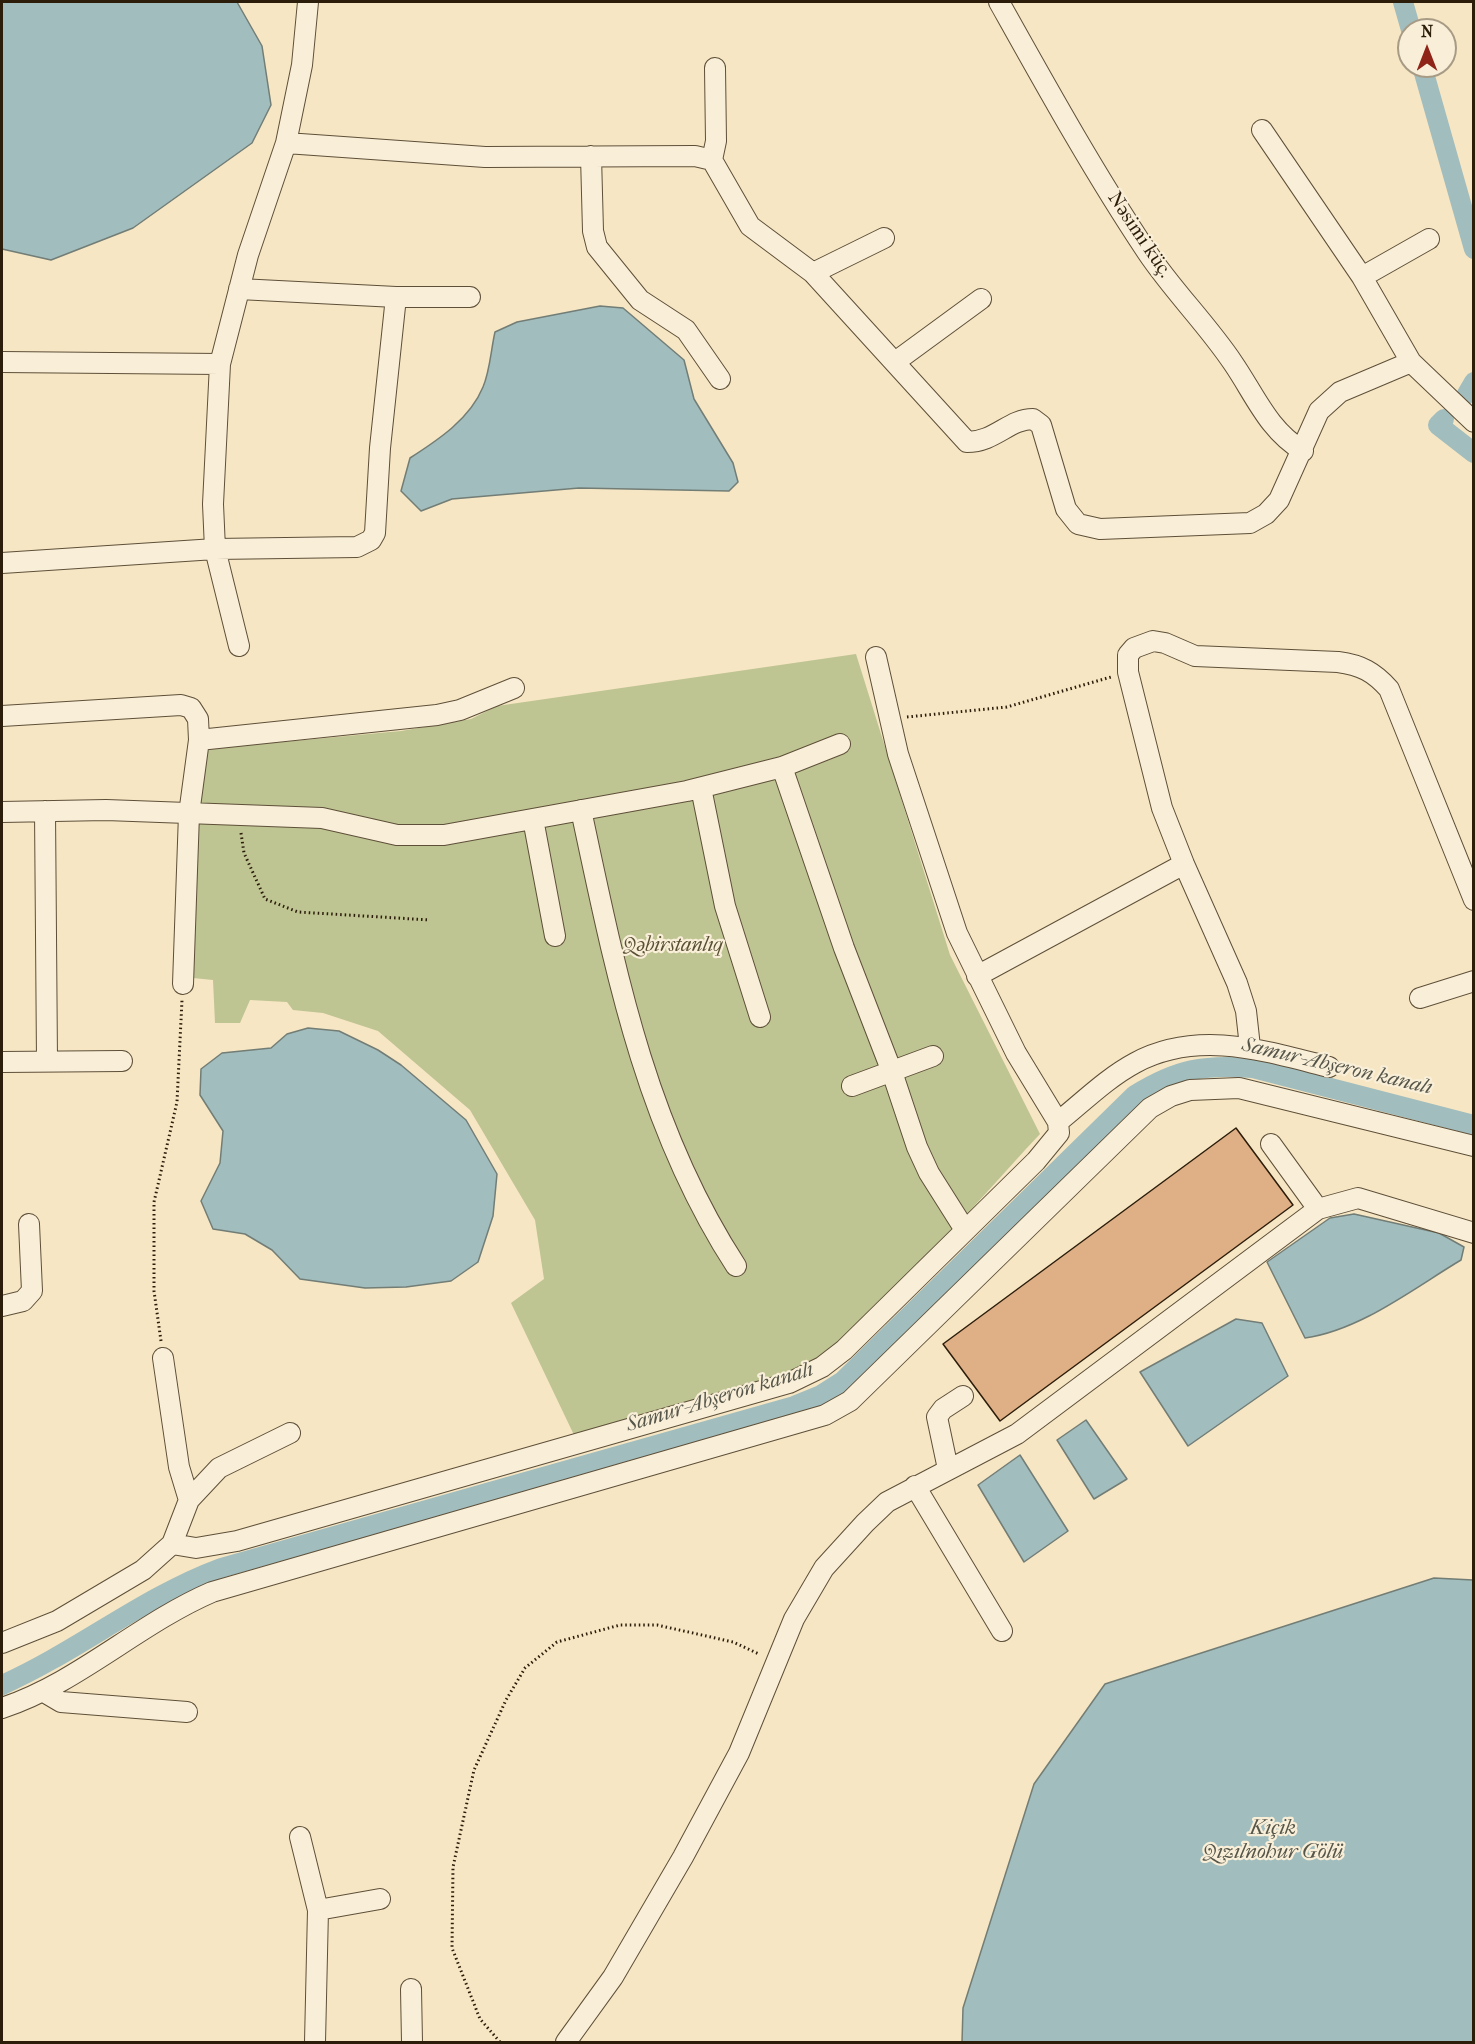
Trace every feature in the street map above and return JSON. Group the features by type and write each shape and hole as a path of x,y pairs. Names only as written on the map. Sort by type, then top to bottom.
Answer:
{"street":[{"path":"239,646 215,549 213,504 220,364 239,289 286,143 302,65 308,2"},
{"name":"Nəsimi küç.","path":"999,2 1063,116 1148,254 1233,362 1271,424 1286,441 1303,451"},
{"path":"715,68 716,141 712,160 750,226 813,273 967,442 982,442 1024,418 1033,418 1041,425 1066,509 1078,524 1100,529 1250,523 1266,514 1279,500 1303,451 1319,411 1340,392 1411,362"},
{"path":"1262,130 1362,277 1411,362 1473,422"},
{"path":"286,143 485,157 695,156 712,160"},
{"path":"591,156 593,231 597,247 640,300 686,330 720,379"},
{"path":"813,273 884,238"},
{"path":"1362,277 1429,239"},
{"path":"239,289 396,297 470,297"},
{"path":"2,563 215,549 357,547 371,540 375,533 380,448 396,297"},
{"path":"895,362 981,299"},
{"path":"2,362 220,364"},
{"path":"1250,1047 1246,1011 1237,983 1184,864 1159,796 1128,672 1128,655 1134,648 1153,641 1165,643 1195,656 1338,662 1357,664 1376,674 1389,689 1473,900"},
{"path":"172,1544 196,1548 237,1541 789,1383 822,1367 844,1350 1052,1144 1059,1133 1058,1122 1016,1053 957,933 918,819 876,657"},
{"path":"199,740 437,716 459,710 514,688"},
{"path":"2,716 181,705 191,708 198,719 199,740 189,814 183,984"},
{"path":"2,812 106,810 239,817 322,818 398,835 444,835 700,788 782,767 840,744"},
{"path":"782,767 844,948 892,1072 916,1147 929,1173 965,1230"},
{"path":"700,788 725,906 760,1017"},
{"path":"581,810 619,987 661,1117 698,1204 736,1266"},
{"path":"45,811 47,1061"},
{"path":"533,819 555,936"},
{"path":"977,976 1184,864"},
{"path":"1420,998 1473,981"},
{"path":"1058,1122 1136,1062 1165,1052 1201,1044 1250,1047 1329,1067"},
{"path":"852,1086 933,1056"},
{"path":"2,1062 122,1061"},
{"path":"2,1708 44,1692 157,1619 212,1592 825,1415 850,1401 1150,1108 1171,1096 1190,1090 1239,1088 1473,1146"},
{"path":"1271,1144 1318,1209"},
{"path":"566,2043 613,1977 683,1857 739,1753 794,1619 824,1568 887,1502 1017,1434 1318,1209 1358,1198 1473,1233"},
{"path":"2,1306 23,1301 32,1291 29,1224"},
{"path":"163,1358 179,1467 189,1500"},
{"path":"948,1469 937,1417 943,1409 963,1396"},
{"path":"2,1643 57,1621 143,1570 172,1544 189,1500 219,1468 290,1433"},
{"path":"915,1486 1002,1631"},
{"path":"44,1692 61,1702 187,1712"},
{"path":"300,1837 318,1910 315,2043"},
{"path":"318,1910 380,1899"},
{"path":"411,1989 412,2043"}],"path":[{"path":"890,718 1007,707 1128,672"},
{"path":"239,817 244,853 265,899 298,912 430,920"},
{"path":"163,1358 154,1291 154,1202 177,1102 183,984"},
{"path":"500,2043 480,2019 452,1948 453,1867 474,1770 506,1700 525,1668 557,1642 620,1625 657,1625 733,1642 775,1662"}],"green space":[{"name":"Qəbirstanlıq","path":"856,654 950,955 1040,1134 898,1288 804,1370 574,1435 511,1303 544,1279 535,1220 470,1110 378,1031 323,1013 293,1010 287,1002 250,1000 240,1023 215,1023 213,980 193,978 196,824 207,749 401,731 471,719 497,706"}],"water":[{"path":"2,2 237,2 262,46 271,105 252,143 133,228 51,260 2,249"},
{"path":"600,306 623,308 684,360 694,399 733,463 738,482 729,491 579,488 452,499 421,511 401,491 410,458 452,428 470,409 483,387 495,332 517,322"},
{"path":"308,1028 339,1031 378,1050 401,1065 466,1120 497,1174 493,1216 478,1262 451,1281 406,1287 365,1288 300,1279 272,1250 245,1234 213,1229 201,1201 220,1163 223,1131 200,1095 201,1069 222,1053 271,1048 287,1034"},
{"path":"1354,1214 1439,1233 1464,1247 1461,1260 1367,1317 1326,1334 1305,1338 1267,1262 1330,1218"},
{"path":"1236,1319 1262,1323 1288,1376 1188,1446 1140,1372"},
{"path":"1086,1420 1127,1479 1094,1499 1057,1440"},
{"path":"1020,1455 1068,1531 1024,1562 978,1485"},
{"name":"Kiçik Qızılnohur Gölü","path":"1434,1578 1473,1580 1473,2042 962,2042 963,2008 1034,1784 1105,1684"}],"building":[{"path":"1236,1128 1293,1205 1000,1421 943,1344"}],"waterway":[{"path":"1403,2 1408,18"},
{"path":"1425,78 1474,249"},
{"path":"1467,394 1474,382"},
{"path":"1444,419 1438,425 1474,453"},
{"name":"Samur-Abşeron kanalı","path":"2,1685 165,1594 221,1568 794,1406 821,1395 843,1381 1135,1095 1164,1079 1205,1068 1253,1068 1474,1125"}]}
